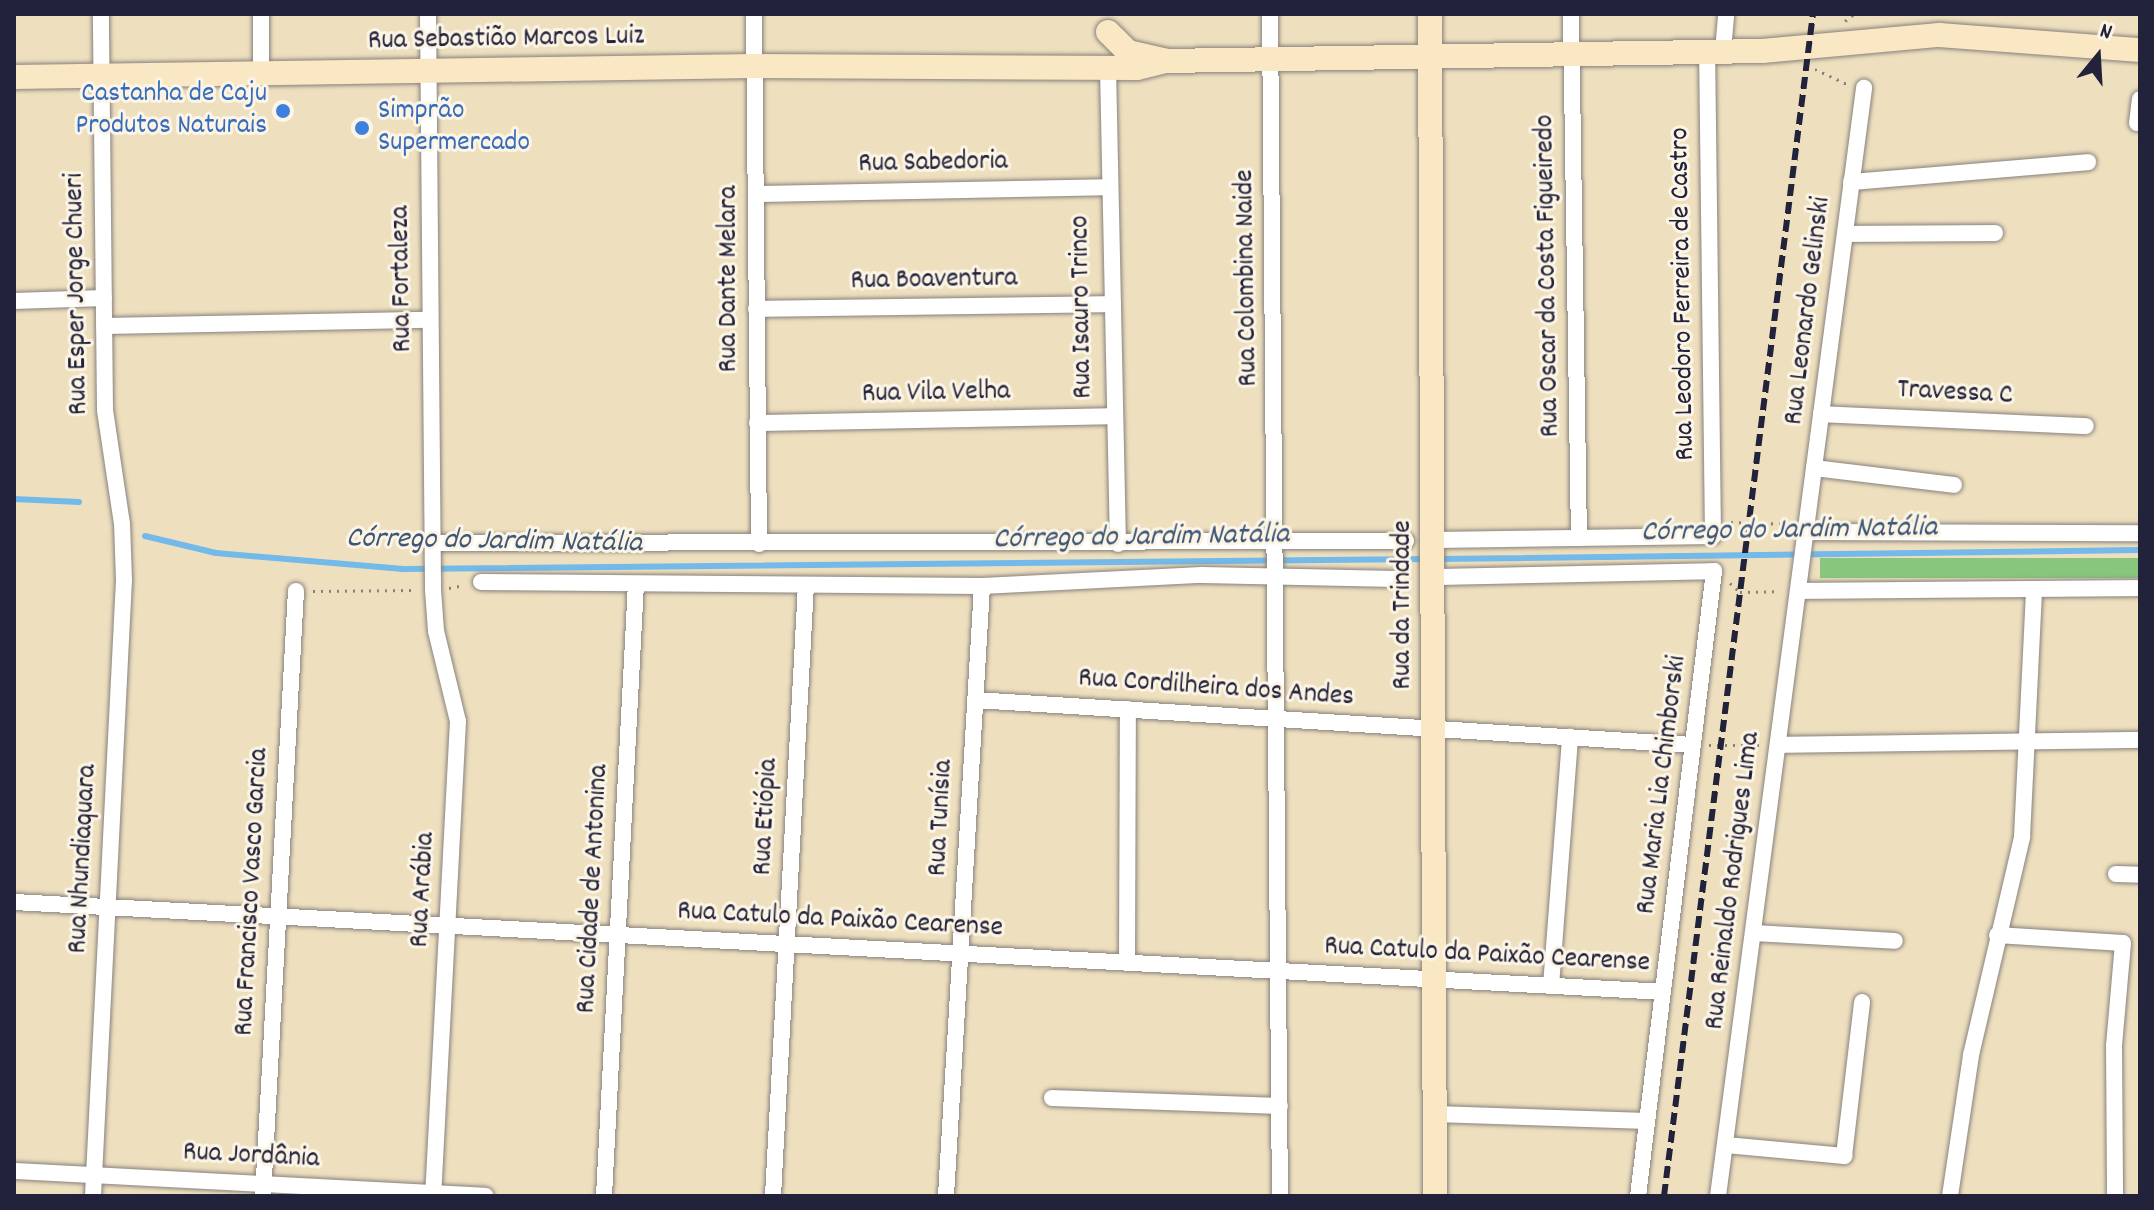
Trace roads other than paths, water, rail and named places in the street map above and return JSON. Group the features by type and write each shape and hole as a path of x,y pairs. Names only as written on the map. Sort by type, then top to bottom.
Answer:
{"main road":[{"name":"Rua da Trindade","path":"1430,14 1435,540 1435,1196"},
{"name":"Rua Sebastião Marcos Luiz","path":"1046,64 1089,52 1108,23 1128,52 1166,61"},
{"name":"Rua Sebastião Marcos Luiz","path":"14,77 755,66 1046,64 1108,68 1166,61 1270,58 1809,48 1939,35 2140,50"}],"street":[{"name":"Rua Esper Jorge Chueri","path":"101,14 106,433 122,524"},
{"path":"261,14 261,73"},
{"name":"Rua Fortaleza","path":"428,14 426,71 433,590"},
{"name":"Rua Dante Melara","path":"754,14 759,544"},
{"name":"Rua Colombina Naide","path":"1270,14 1278,577 1280,1196"},
{"name":"Rua Oscar da Costa Figueiredo","path":"1571,14 1579,538"},
{"name":"Rua Leodoro Ferreira de Castro","path":"1579,538 1713,528 1715,51 1726,14"},
{"name":"Rua Isauro Trinco","path":"1108,68 1118,544"},
{"name":"Rua Leonardo Gelinski","path":"1801,573 1864,88"},
{"path":"2137,123 2140,99"},
{"path":"1851,182 2088,162"},
{"name":"Rua Sabedoria","path":"756,194 1110,187"},
{"path":"1845,234 1995,233"},
{"path":"14,301 104,298"},
{"name":"Rua Boaventura","path":"756,309 1113,304"},
{"path":"104,326 429,320"},
{"name":"Travessa C","path":"1821,414 2086,426"},
{"name":"Rua Vila Velha","path":"757,423 1115,416"},
{"path":"1814,468 1954,485"},
{"name":"Rua Nhundiaquara","path":"93,1196 108,907 122,524"},
{"path":"1806,532 2140,533"},
{"path":"1435,540 1579,538"},
{"path":"432,543 1118,544 1406,541"},
{"name":"Rua Maria Lia Chimborski","path":"1435,577 1714,571 1638,1196"},
{"name":"Rua Reinaldo Rodrigues Lima","path":"1718,1196 1801,573"},
{"path":"481,582 982,586 1186,575 1397,579"},
{"name":"Rua Cidade de Antonina","path":"604,1196 636,584"},
{"name":"Rua Etiópia","path":"773,1196 806,585"},
{"name":"Rua Tunísia","path":"946,1196 982,586"},
{"path":"1798,591 2140,588"},
{"path":"1950,1196 1971,1055 2022,837 2034,589"},
{"name":"Rua Arábia","path":"433,590 436,631 458,721 433,1195"},
{"name":"Rua Francisco Vasco Garcia","path":"263,1190 296,591"},
{"name":"Rua Cordilheira dos Andes","path":"975,700 1693,745"},
{"path":"1127,963 1128,709"},
{"path":"1551,986 1570,737"},
{"path":"1778,745 2140,740"},
{"path":"2116,874 2140,875"},
{"name":"Rua Catulo da Paixão Cearense","path":"14,902 1663,992"},
{"path":"1754,933 1895,941"},
{"path":"1997,935 2123,943 2114,1045 2115,1196"},
{"path":"1726,1145 1844,1156 1862,1002"},
{"path":"1052,1098 1280,1106"},
{"path":"1435,1114 1647,1121"},
{"name":"Rua Jordânia","path":"14,1171 263,1190 485,1196"}],"waterway":[{"name":"Córrego do Jardim Natália","path":"14,499 79,502"},
{"name":"Córrego do Jardim Natália","path":"145,536 216,553 403,569 1426,559"},
{"name":"Córrego do Jardim Natália","path":"1438,559 2140,550"}],"railway":[{"path":"1664,1196 1813,14"}],"place":[{"name":"Castanha de Caju Produtos Naturais","path":"283,111"},
{"name":"Simprão Supermercado","path":"362,128"}]}
